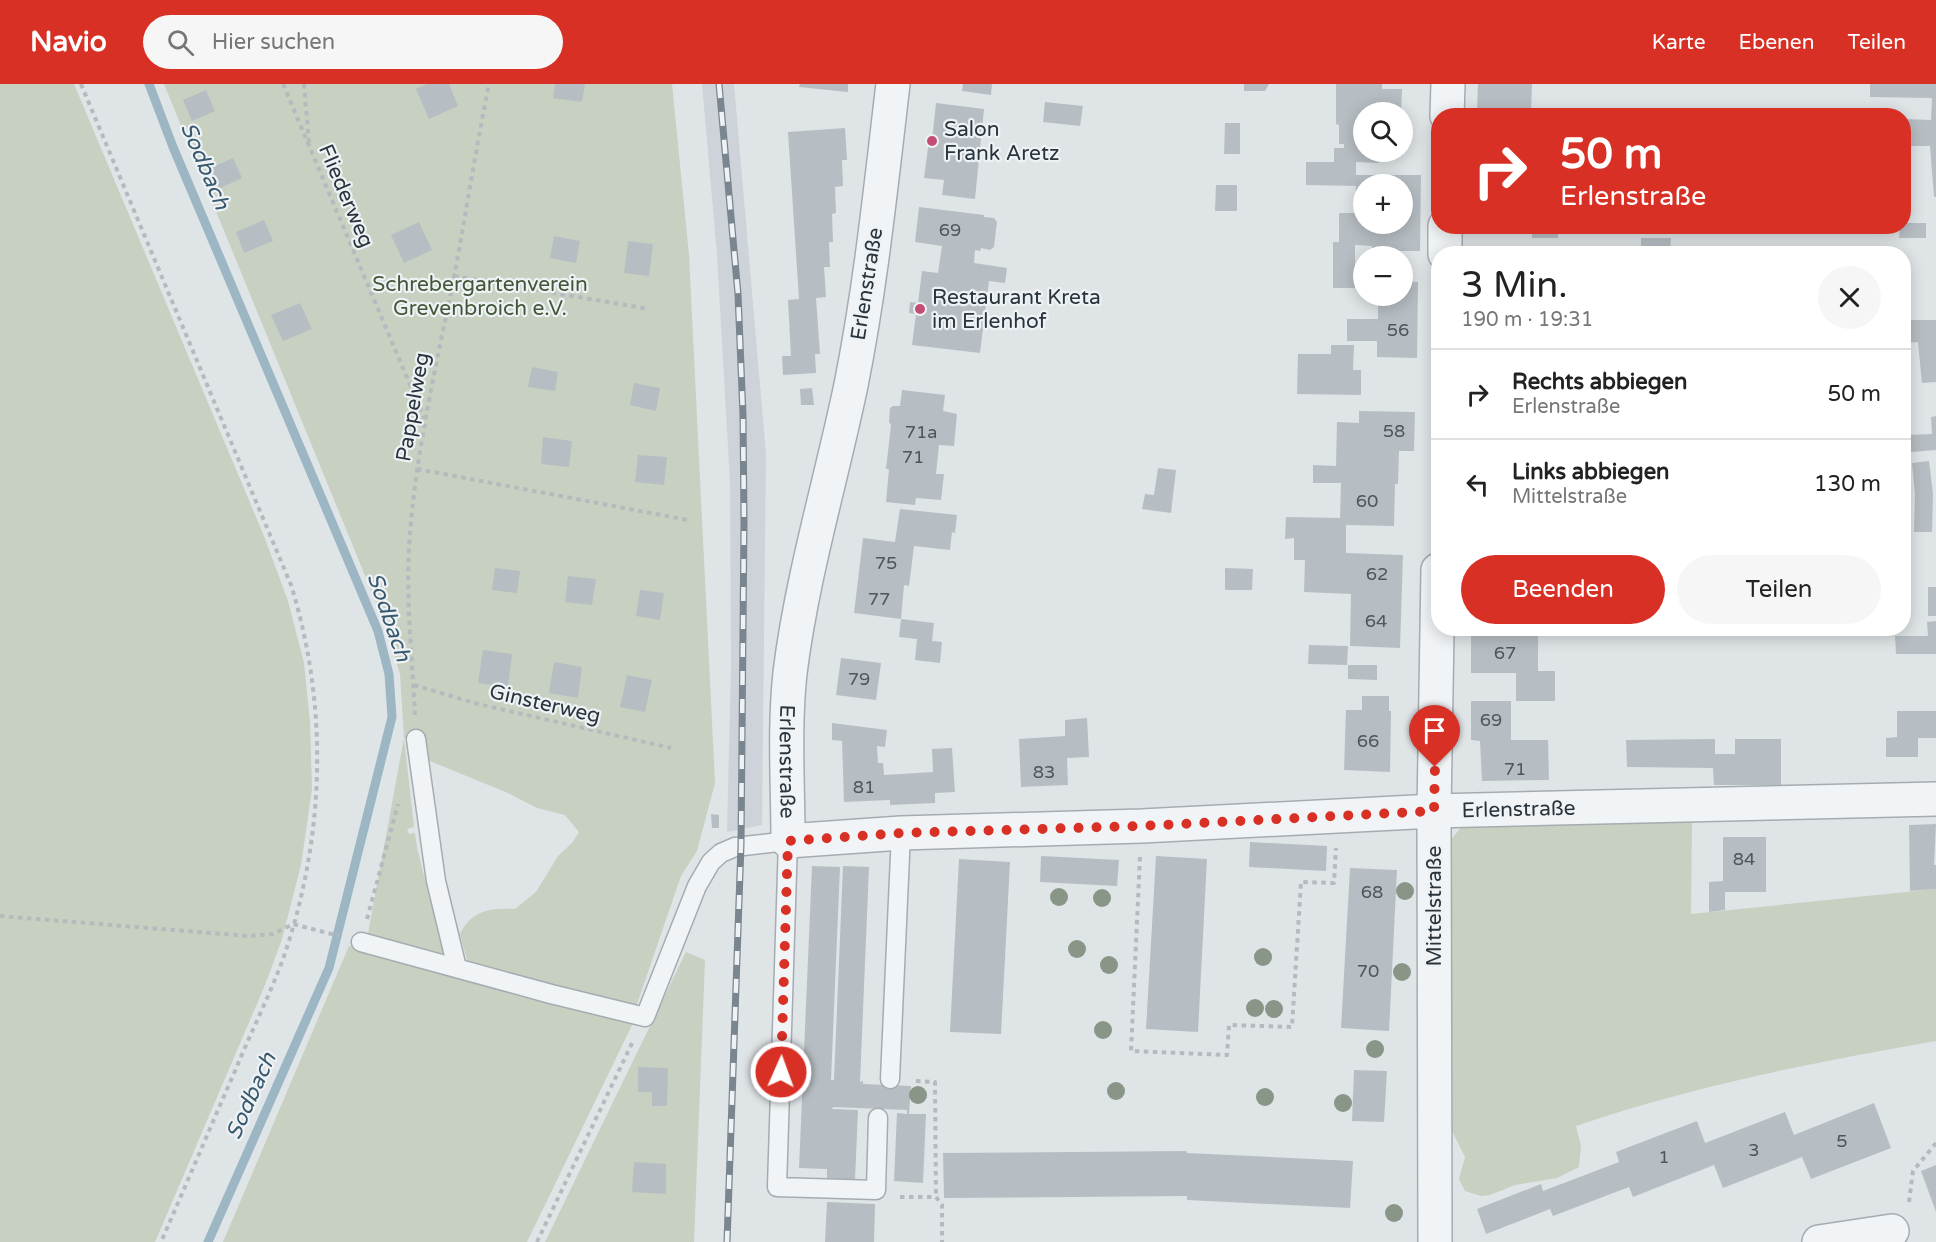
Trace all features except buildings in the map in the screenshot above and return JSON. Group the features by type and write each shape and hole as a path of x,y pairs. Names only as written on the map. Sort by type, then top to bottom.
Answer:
{"street":[{"name":"Erlenstraße","path":"893,84 873,250 851,385 810,565 790,675 788,841 901,833 1142,826 1434,811 1936,799"},
{"path":"1448,84 1448,108"},
{"name":"Mittelstraße","path":"1435,1242 1434,811 1437,636"},
{"path":"1819,1242 1892,1232"}],"lane":[{"path":"416,739 436,881 457,968"},
{"path":"890,1079 901,833"},
{"path":"361,942 645,1017 697,886 711,862 721,853 735,847 788,841 777,1187 876,1190 878,1118"}],"path":[{"path":"81,84 285,570 300,616 315,699 318,773 310,849 293,924 277,973 161,1242"},
{"name":"Fliederweg","path":"283,84 425,419"},
{"path":"304,84 309,148"},
{"name":"Pappelweg","path":"416,739 408,577 417,469 489,84"},
{"path":"454,276 649,309"},
{"path":"417,469 688,520"},
{"name":"Ginsterweg","path":"414,685 489,706 671,748"},
{"path":"361,942 401,796"},
{"path":"1142,826 1131,1051 1227,1055 1229,1024 1292,1027 1301,882 1334,883 1337,816"},
{"path":"0,916 248,936 273,934 293,924 320,931"},
{"path":"537,1242 645,1017"},
{"path":"890,1079 935,1082 936,1197 942,1205 942,1242"},
{"path":"1892,1232 1910,1200 1913,1171 1936,1143"},
{"path":"876,1190 897,1197 936,1197"}],"shaded area":[{"path":"702,84 734,84 766,454 762,825 727,832 731,667 730,482 717,255"}],"green space":[{"path":"0,84 74,84 264,536 288,601 304,663 310,722 312,789 301,865 282,939 265,985 155,1242 0,1242"},
{"name":"Schrebergartenverein Grevenbroich e.V.","path":"164,84 672,84 689,255 715,783 697,851 681,876 636,1007 468,964 460,934 470,920 490,910 515,909 536,892 558,856 572,843 579,832 565,815 537,808 508,793 425,759 416,739 404,738 400,674 384,622"},
{"path":"404,738 414,827 407,829 409,834 415,833 445,959 367,939"},
{"path":"1692,820 1691,914 1936,889 1936,1041 1754,1076 1664,1099 1576,1126 1581,1146 1579,1167 1557,1178 1515,1185 1490,1195 1481,1196 1465,1191 1459,1179 1465,1157 1452,1131 1450,841 1462,826"},
{"path":"349,946 634,1021 527,1242 223,1242"},
{"path":"686,952 705,960 694,1242 545,1242"}],"waterway":[{"name":"Sodbach","path":"149,84 173,147 378,631 389,674 392,717 329,968 208,1242"}],"railway":[{"path":"719,84 738,294 743,415 744,522 741,845 727,1242"}],"place":[{"name":"Salon Frank Aretz","path":"932,141"},
{"name":"Restaurant Kreta im Erlenhof","path":"920,309"}],"route":[{"path":"781,1072 788,841 901,833 1095,828 1434,811 1435,767"}]}
